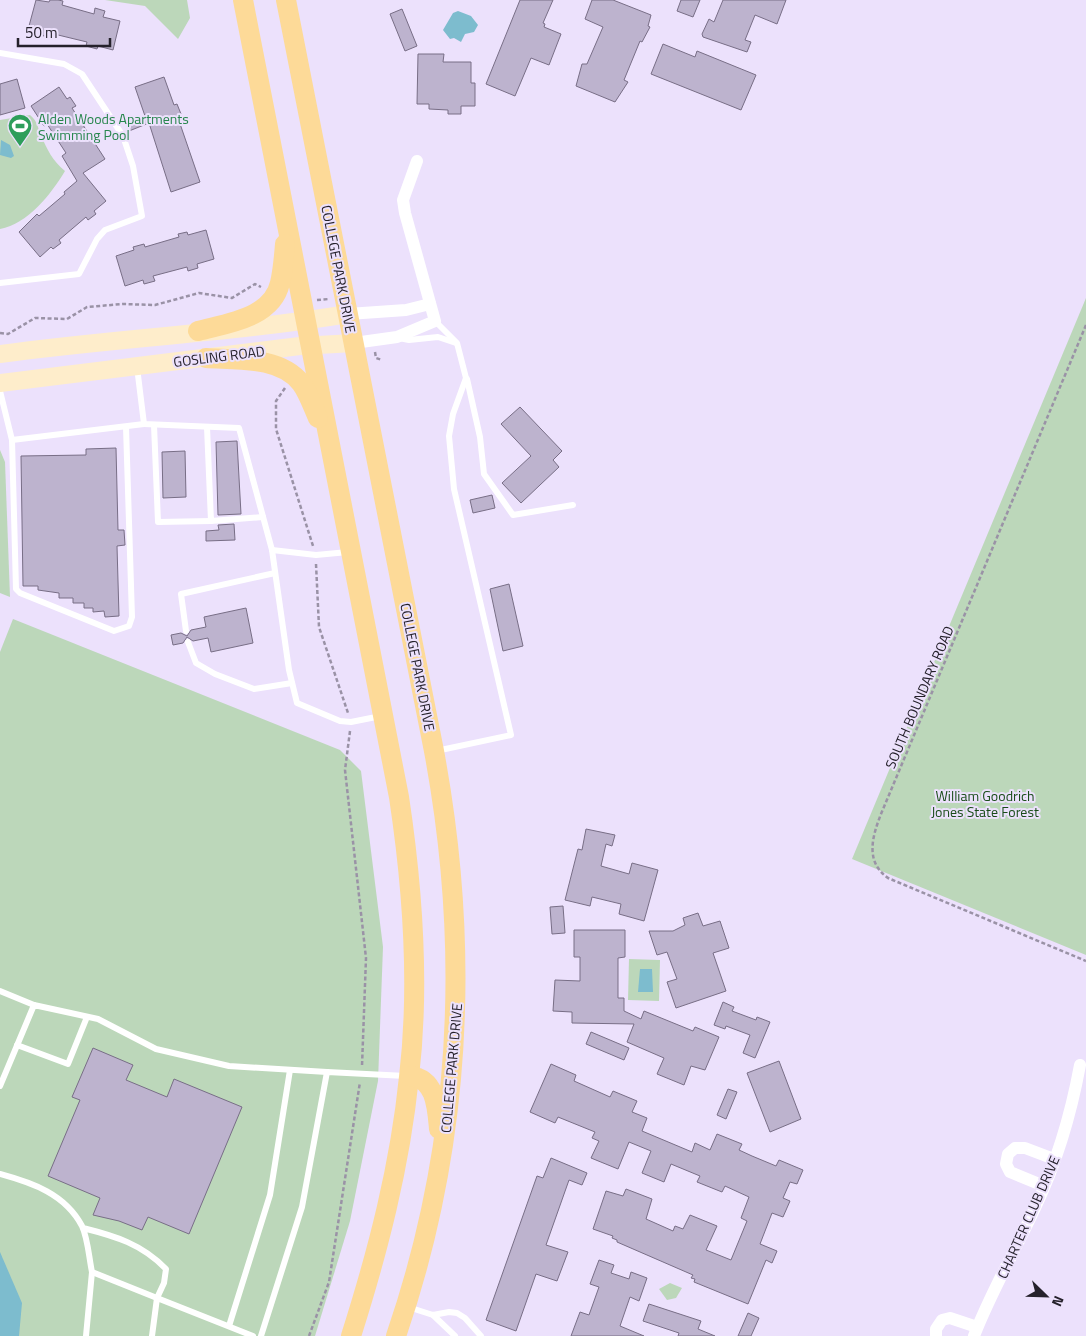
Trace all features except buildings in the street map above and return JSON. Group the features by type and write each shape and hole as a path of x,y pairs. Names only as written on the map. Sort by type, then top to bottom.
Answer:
{"main road":[{"path":"244,0 400,806 413,915 414,971 410,1076 388,1206 351,1336"},
{"name":"COLLEGE PARK DRIVE","path":"286,0 434,751 452,874 458,973 454,1068 442,1153 427,1230 396,1336"},
{"path":"198,331 249,317 264,308 275,296 280,284 288,225"},
{"name":"GOSLING ROAD","path":"0,354 198,331 306,321 348,314"},
{"name":"GOSLING ROAD","path":"0,383 311,346 354,343"},
{"path":"206,358 262,362 281,367 294,375 303,385 331,447"},
{"path":"410,1076 420,1077 431,1088 437,1114 442,1153"}],"street":[{"path":"417,161 403,200 435,321"},
{"name":"GOSLING ROAD","path":"348,314 406,310 430,304"},
{"name":"GOSLING ROAD","path":"354,343 397,337 435,321"},
{"name":"CHARTER CLUB DRIVE","path":"975,1332 1044,1186 1073,1105 1080,1065"},
{"path":"1044,1186 1010,1172 1006,1164 1008,1154 1015,1148 1025,1148 1054,1159"},
{"path":"936,1336 936,1329 942,1320 950,1318 975,1332"}],"lane":[{"path":"0,53 64,64 82,74 123,136 133,166 142,216 104,230 96,239 79,274 0,283"},
{"path":"435,321 457,343 480,437 484,474 513,515 572,505"},
{"path":"397,337 409,340 438,337 457,343"},
{"path":"137,366 144,424"},
{"path":"434,751 511,735 454,489 449,436 453,414 466,378"},
{"path":"0,391 12,440 16,589 114,631 129,626 132,617 126,427"},
{"path":"12,440 144,424 239,428 272,550 292,683 297,703 340,720 351,722 383,716"},
{"path":"154,425 158,522 211,521 263,517"},
{"path":"207,427 211,521"},
{"path":"272,550 316,555 352,552"},
{"path":"186,632 181,594 274,572"},
{"path":"188,642 196,663 215,674 254,689 292,683"},
{"path":"0,991 34,1005 98,1019 156,1049 229,1066 410,1076"},
{"path":"0,1086 34,1005"},
{"path":"18,1045 68,1064 87,1017"},
{"path":"229,1326 270,1194 290,1070"},
{"path":"261,1336 302,1207 327,1072"},
{"path":"0,1174 28,1182 65,1202 83,1228 92,1272 86,1336"},
{"path":"83,1228 116,1236 152,1253 166,1268 164,1284 157,1298 152,1336"},
{"path":"92,1272 252,1336"},
{"path":"406,1307 433,1315 449,1312 457,1313 465,1318 481,1336"},
{"path":"433,1315 455,1336"}],"path":[{"name":"SOUTH BOUNDARY ROAD","path":"1086,325 881,814 873,839 872,853 874,863 880,872 888,878 1086,961"}],"green space":[{"path":"105,0 187,0 190,18 178,39 145,6"},
{"path":"30,115 36,122 51,155 65,171 38,207 20,221 0,229 0,120"},
{"name":"William Goodrich Jones State Forest","path":"1086,298 1086,955 852,859"},
{"path":"0,450 5,462 10,597 0,593"},
{"path":"13,619 340,750 361,771 383,947 378,1081 350,1221 315,1336 0,1336 0,652"},
{"path":"629,959 660,960 659,1001 628,1000"},
{"path":"670,1283 682,1288 676,1298 667,1300 659,1289"}],"water":[{"path":"458,11 471,16 478,25 474,32 465,34 461,42 454,38 450,39 443,30 453,13"},
{"path":"1,140 10,145 14,156 11,158 0,155"},
{"path":"640,969 652,969 653,992 638,992"},
{"path":"0,1252 22,1303 19,1336 0,1336"}],"place":[{"name":"Alden Woods Apartments Swimming Pool","path":"20,147"}]}
